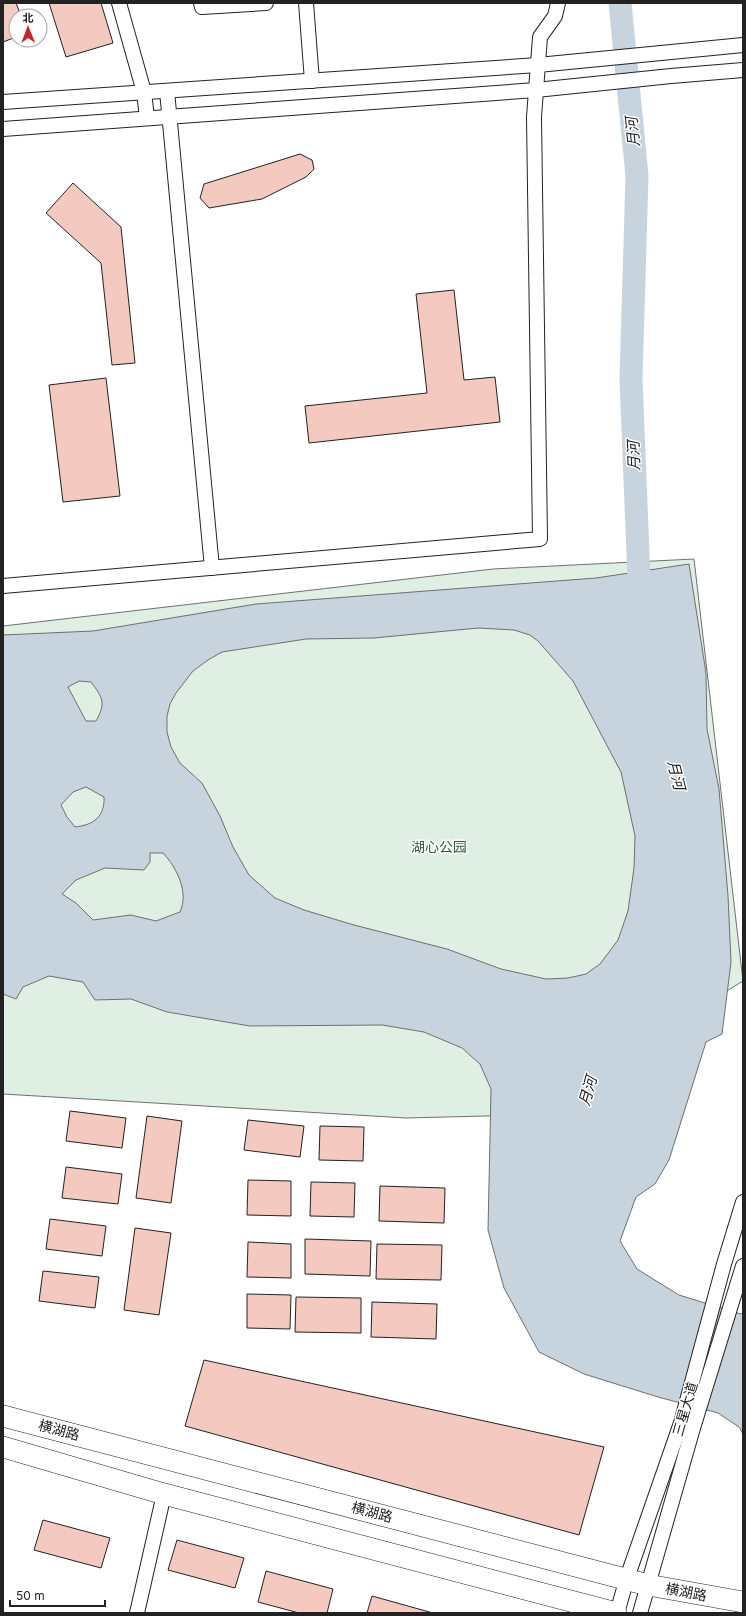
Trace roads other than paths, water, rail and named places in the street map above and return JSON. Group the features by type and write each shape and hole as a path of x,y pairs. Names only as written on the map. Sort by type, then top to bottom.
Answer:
{"highway":[{"name":"横湖路","path":"3,1416 627,1578 648,1585 741,1602"},
{"path":"3,1447 164,1494 617,1613"}],"street":[{"path":"119,3 144,92 147,118"},
{"path":"201,3 202,7 266,3"},
{"path":"306,3 312,81"},
{"path":"3,586 540,539 534,117 540,37 555,16 558,3"},
{"path":"3,102 538,65 743,45"},
{"path":"3,129 536,90 743,70"},
{"path":"167,91 212,568"},
{"name":"三星大道","path":"640,1613 687,1426 724,1264 743,1202"},
{"name":"三星大道","path":"617,1613 627,1578 687,1426 743,1267"},
{"path":"137,1613 164,1494"}],"water":[{"path":"689,564 706,673 707,729 719,789 728,896 731,962 722,1034 706,1042 669,1160 655,1184 636,1197 620,1241 637,1269 679,1295 741,1314 743,1313 743,1434 739,1427 718,1413 658,1397 584,1374 539,1352 504,1288 488,1230 491,1089 480,1064 462,1048 424,1032 382,1025 250,1026 167,1012 131,999 95,1000 83,982 49,976 23,987 16,999 3,994 3,635 93,631 256,604 596,578","holes":["478,628 514,630 530,635 538,641 573,681 621,772 635,836 634,868 628,911 618,940 600,964 586,974 568,978 546,979 501,969 447,949 354,925 304,910 275,898 249,875 233,847 220,816 202,783 180,763 171,747 167,732 167,716 170,704 176,693 193,671 222,652 306,639 374,638","79,681 91,682 102,701 101,710 96,721 86,721 68,687","86,787 104,797 103,809 93,822 75,827 67,817 61,805 73,792","150,853 163,853 173,866 182,888 183,896 180,912 156,921 131,915 93,920 76,903 62,894 76,880 105,868 144,870 150,862"]}],"waterway":[{"name":"月河","path":"620,3 637,176 631,379 640,604"}],"park label":[{"name":"湖心公园","path":"439,847"}]}
